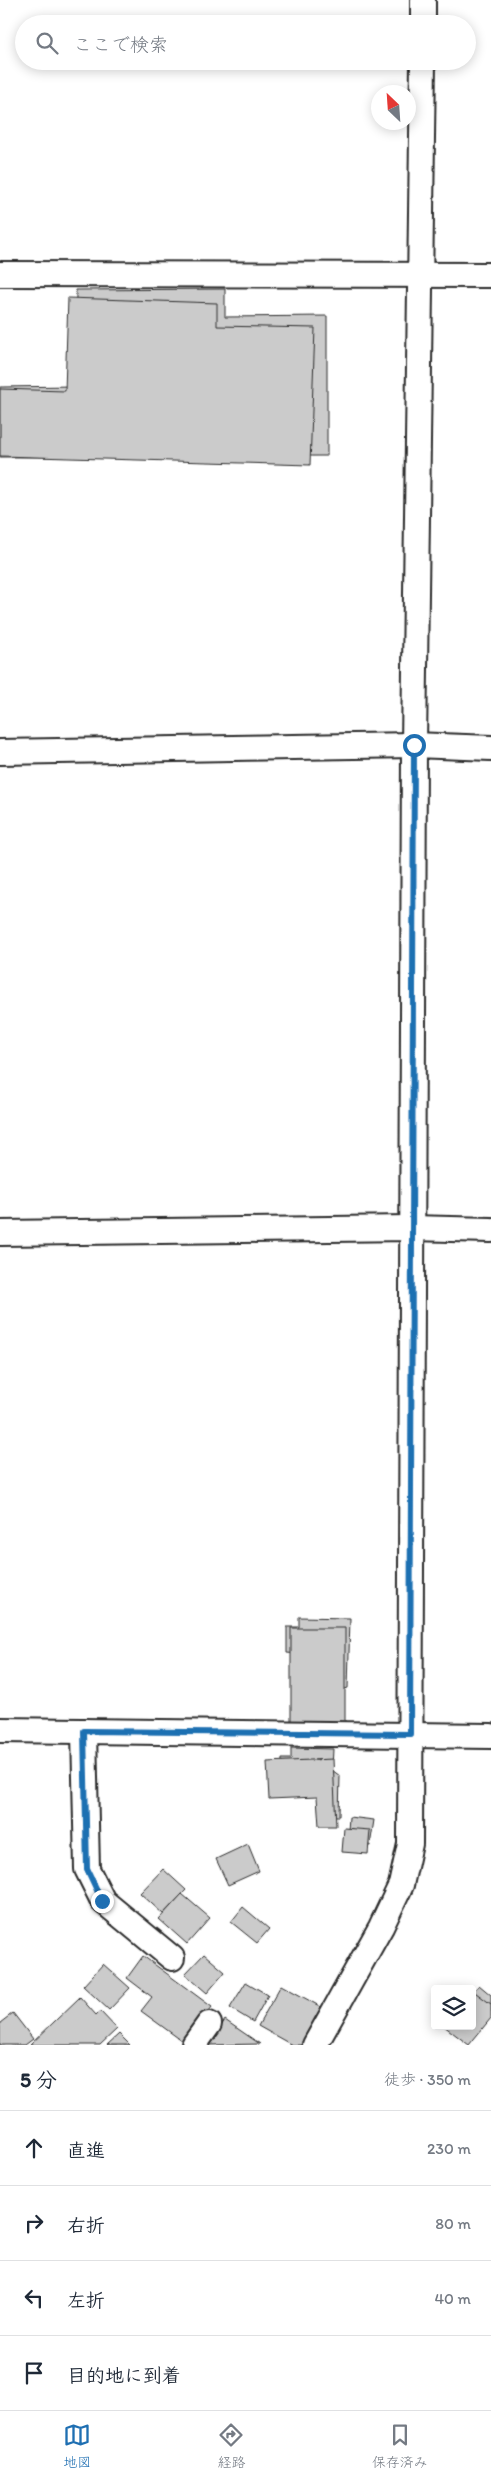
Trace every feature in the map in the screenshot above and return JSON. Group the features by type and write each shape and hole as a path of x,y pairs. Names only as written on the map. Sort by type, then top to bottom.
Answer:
{"street":[{"path":"423,0 423,15"},
{"path":"315,2045 401,1885 410,1844 414,745 422,274 422,70"},
{"path":"0,274 491,275"},
{"path":"0,752 414,745 491,748"},
{"path":"0,1233 411,1228 491,1230"},
{"path":"0,1730 491,1736"},
{"path":"84,1731 87,1869 102,1901 172,1958"},
{"path":"194,2045 209,2024"}],"building":[{"path":"225,289 225,317 327,316 327,456 0,457 0,387 75,386 76,290"},
{"path":"68,298 217,303 217,326 315,328 310,465 0,456 0,389 65,391"},
{"path":"299,1617 350,1618 348,1688 336,1692 336,1721 304,1721 305,1667 298,1667 299,1654 287,1653 287,1627 299,1627"},
{"path":"291,1628 345,1628 345,1735 291,1735"},
{"path":"291,1748 333,1749 332,1770 340,1776 339,1816 325,1816 326,1772 297,1771 297,1790 281,1790 282,1759 291,1759"},
{"path":"333,1759 336,1826 319,1826 317,1797 269,1799 267,1762"},
{"path":"349,1817 374,1820 370,1846 347,1844"},
{"path":"344,1828 370,1830 368,1854 342,1852"},
{"path":"248,1844 259,1871 228,1885 216,1859"},
{"path":"163,1869 186,1890 163,1914 140,1893"},
{"path":"182,1894 210,1918 187,1944 159,1919"},
{"path":"243,1907 269,1929 257,1943 231,1922"},
{"path":"204,1954 225,1972 207,1993 185,1974"},
{"path":"143,1956 212,2007 185,2043 141,2011 152,1997 127,1978"},
{"path":"103,1964 130,1988 109,2010 83,1986"},
{"path":"246,1982 268,1995 253,2022 230,2008"},
{"path":"281,1985 323,2008 301,2045 292,2045 258,2026"},
{"path":"479,1985 491,1995 491,2012 476,2029 476,1988"},
{"path":"476,1993 491,2004 491,2018 469,2045 449,2030 476,2030"},
{"path":"80,1997 96,2015 100,2011 117,2029 100,2045 30,2045"},
{"path":"13,2013 33,2039 25,2045 0,2045 0,2023"},
{"path":"225,2020 260,2044 209,2045"},
{"path":"119,2034 130,2045 107,2045"}],"route":[{"path":"102,1901 87,1869 84,1731 410,1734 414,745"}]}
